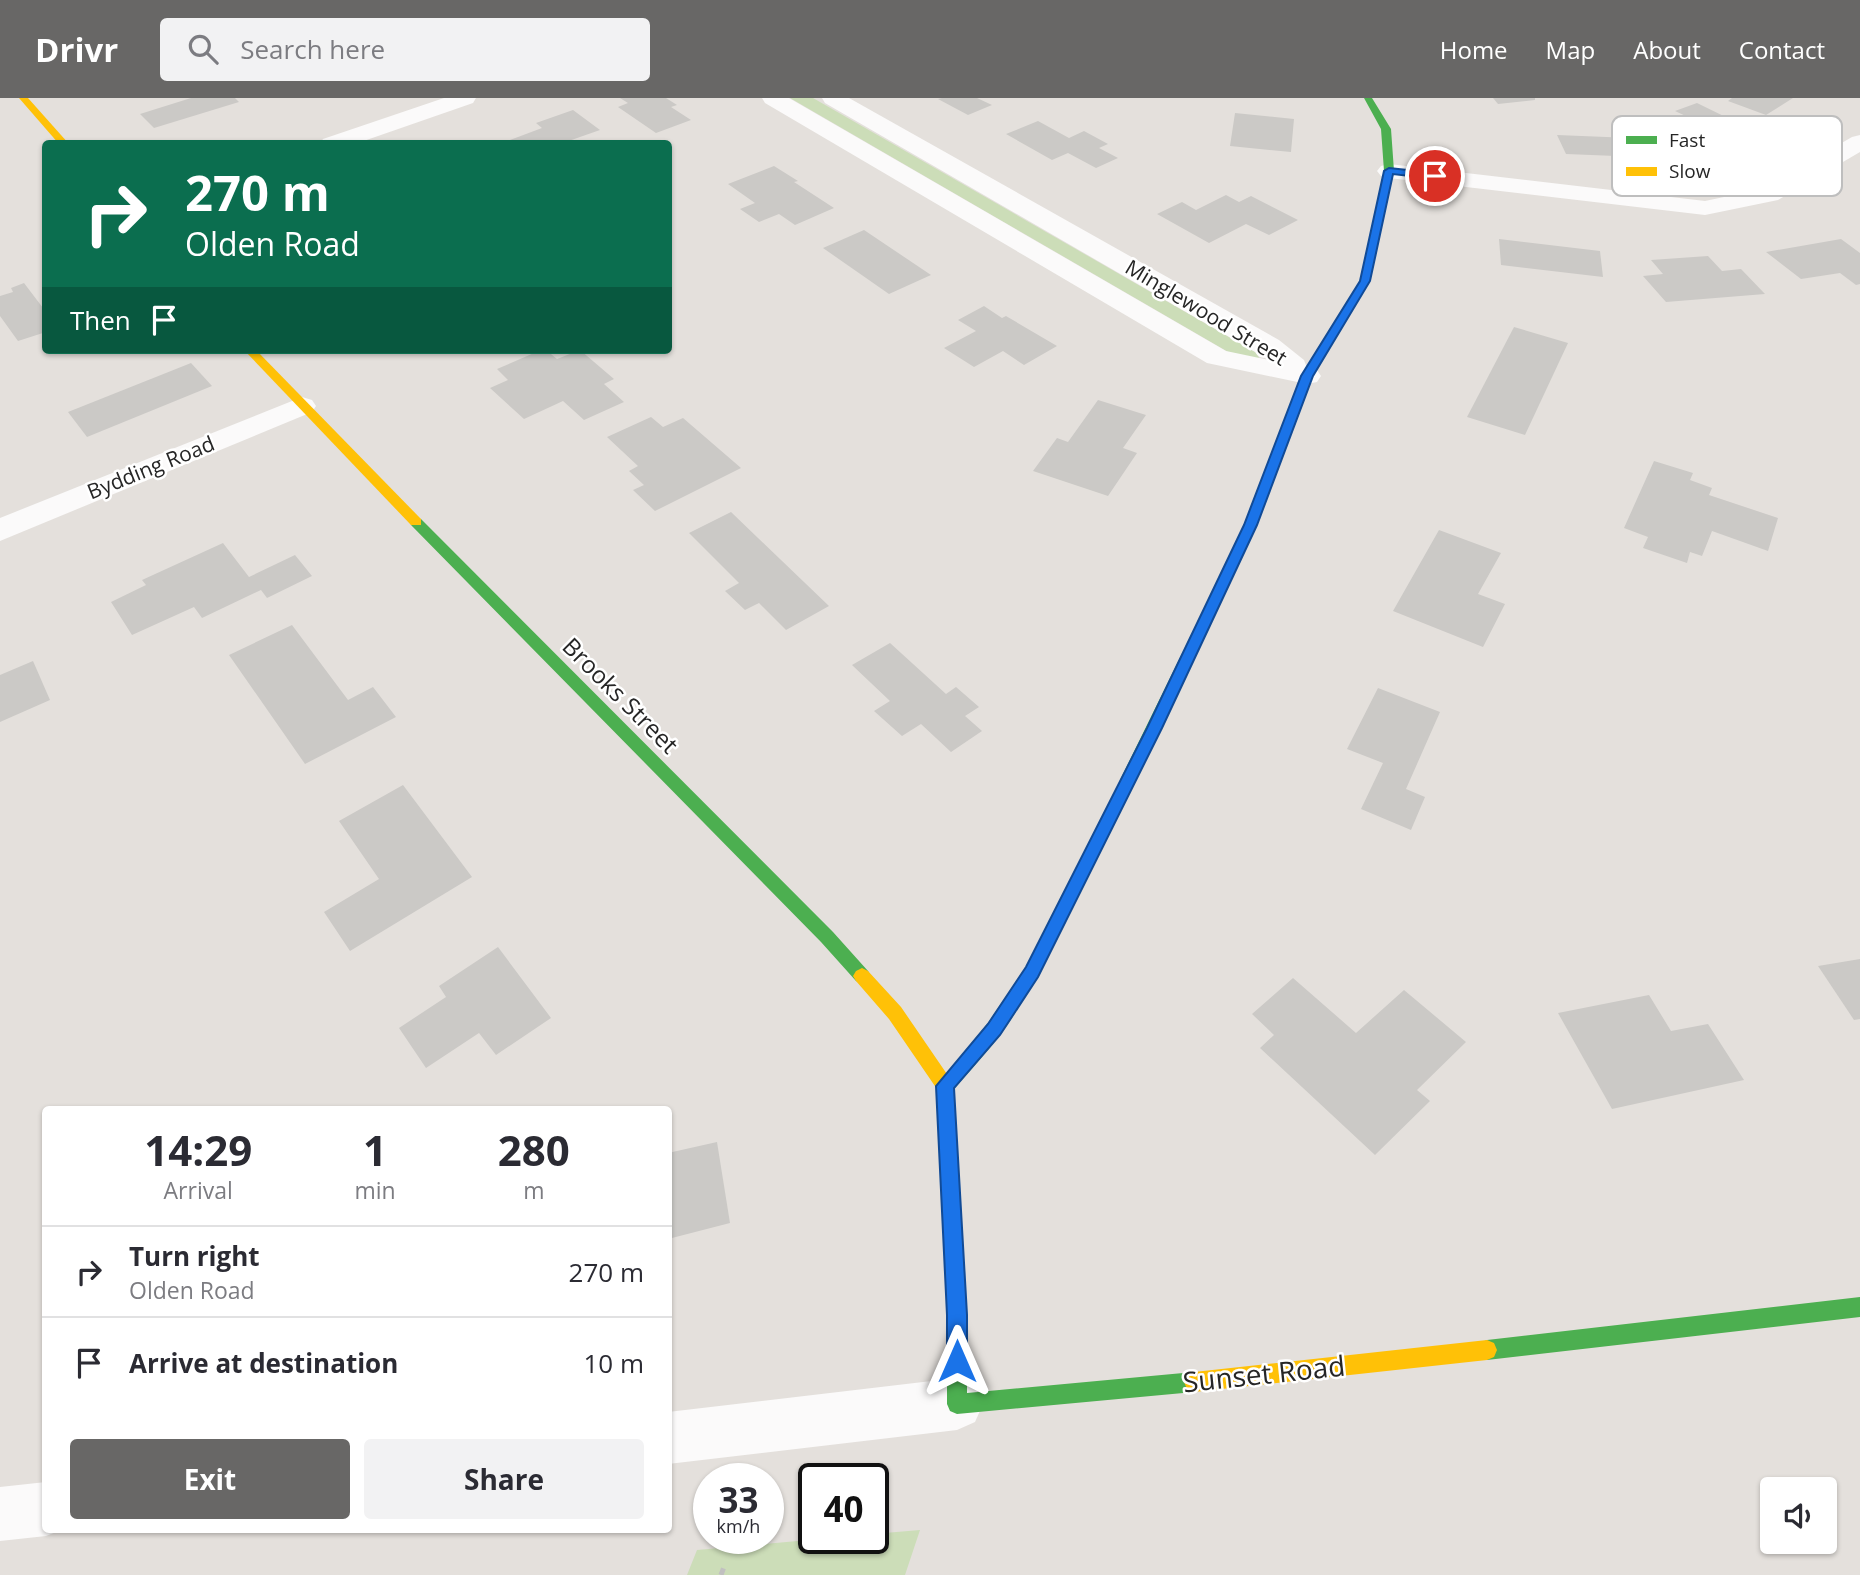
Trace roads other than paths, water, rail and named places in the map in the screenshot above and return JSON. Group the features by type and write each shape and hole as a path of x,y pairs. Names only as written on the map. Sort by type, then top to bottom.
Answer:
{"street":[{"path":"23,98 61,140"},
{"path":"343,140 465,98"},
{"name":"Minglewood Street","path":"773,98 1217,357 1307,376"},
{"name":"Minglewood Street","path":"832,98 1269,346 1307,376"},
{"path":"957,1404 957,1315 945,1086 994,1029 1032,972 1154,728 1251,525 1307,376 1365,281 1389,171 1385,129 1368,98"},
{"path":"1842,152 1860,142"},
{"path":"1389,171 1705,208 1764,196"},
{"name":"Brooks Street","path":"254,354 827,937 895,1013 945,1086"},
{"name":"Bydding Road","path":"0,530 302,406"},
{"name":"Sunset Road","path":"672,1438 957,1404 1252,1377 1860,1307"},
{"path":"0,1514 42,1509"}]}
